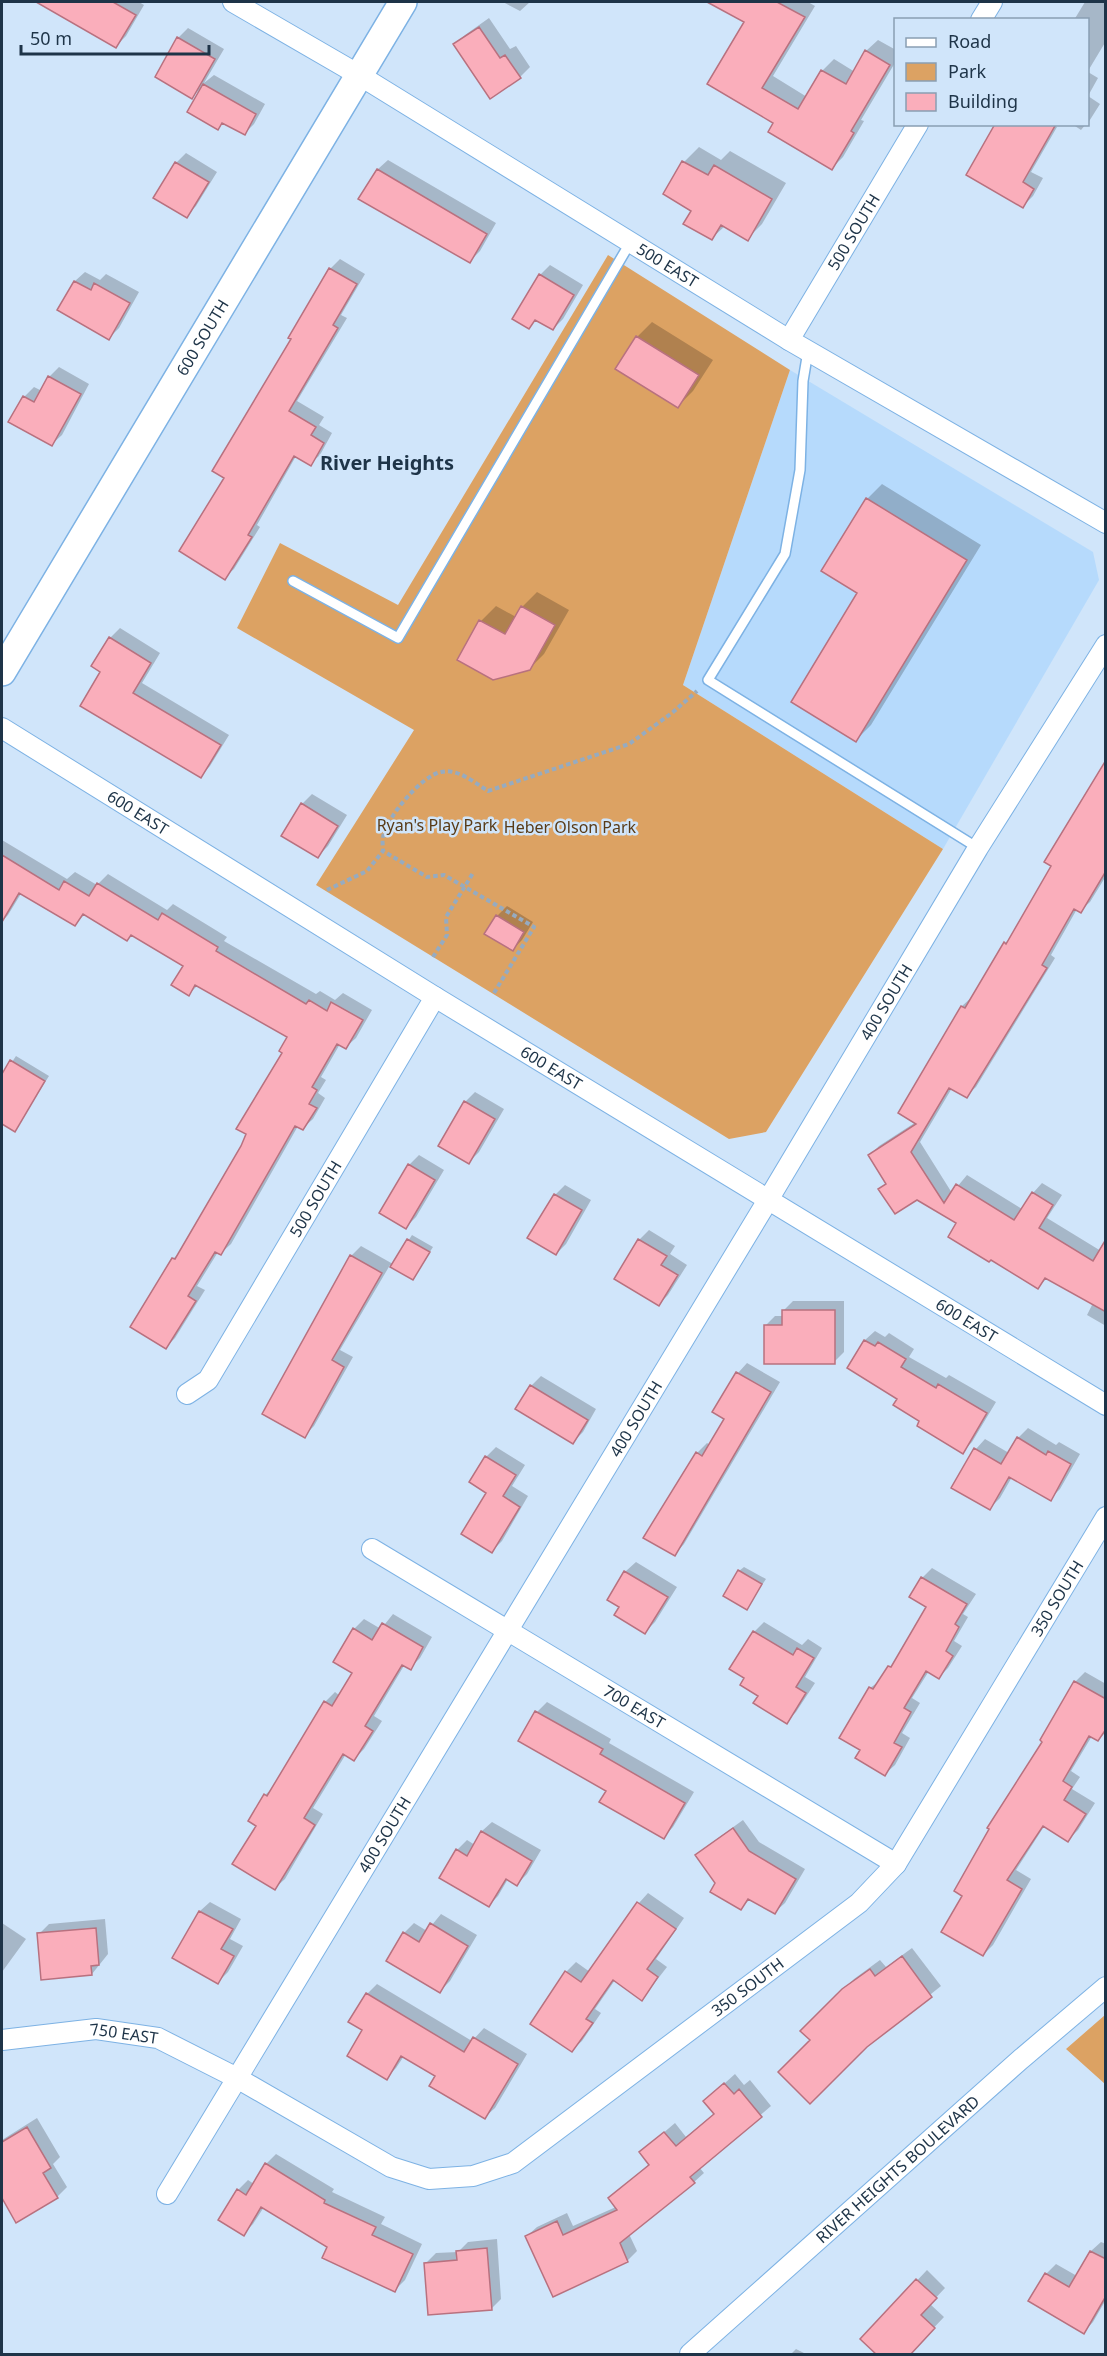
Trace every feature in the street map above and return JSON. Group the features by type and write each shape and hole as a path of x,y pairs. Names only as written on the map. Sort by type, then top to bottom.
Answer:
{"street":[{"name":"500 EAST","path":"233,2 359,75 789,340 1106,524"},
{"name":"600 SOUTH","path":"2,672 403,2"},
{"path":"982,18 992,2"},
{"name":"500 SOUTH","path":"789,340 917,126"},
{"name":"400 SOUTH","path":"167,2194 978,849 1106,645"},
{"name":"600 EAST","path":"2,728 435,997 1106,1404"},
{"name":"500 SOUTH","path":"187,1394 208,1380 435,997"},
{"name":"350 SOUTH","path":"237,2078 391,2167 429,2178 473,2176 513,2163 859,1902 896,1864 1106,1517"},
{"name":"700 EAST","path":"372,1549 896,1864"},
{"name":"RIVER HEIGHTS BOULEVARD","path":"690,2355 1021,2059 1106,1987"},
{"name":"750 EAST","path":"2,2040 96,2029 158,2038 237,2078"}],"lane":[{"path":"293,581 399,638 630,243"},
{"path":"808,351 803,381 800,470 785,554 708,680 978,849"}],"path":[{"path":"327,890 367,871 383,851 383,837 394,812 432,775 442,771 457,772 488,791 629,744 672,713 708,680"},
{"path":"383,851 427,877 444,875 534,927 494,993"},
{"path":"433,957 447,935 446,917 473,873"}],"shaded area":[{"path":"790,370 1093,552 1099,580 943,849 683,685"}],"green space":[{"name":"Heber Olson Park","path":"608,255 790,370 683,685 943,849 766,1132 729,1139 316,885 414,730 237,628 280,543 398,605"},
{"path":"1105,2015 1105,2084 1066,2049"}],"building":[{"path":"36,2 113,2 136,15 116,48"},
{"path":"707,2 777,2 805,17 762,88 798,109 821,70 846,84 865,50 890,65 851,131 854,133 832,170 768,132 773,123 707,84 744,22"},
{"path":"479,27 500,58 505,55 521,78 490,99 453,44"},
{"path":"177,37 215,59 192,99 155,77"},
{"path":"203,84 256,114 245,135 222,123 218,130 187,112"},
{"path":"994,126 1055,126 1023,182 1034,189 1023,208 966,175"},
{"path":"682,161 708,175 714,165 772,199 748,241 721,225 712,240 683,224 691,211 663,194"},
{"path":"175,162 209,182 187,218 153,198"},
{"path":"377,169 487,234 470,263 358,199"},
{"path":"329,268 357,284 333,325 338,328 289,411 316,427 311,435 324,443 311,466 294,456 248,535 252,537 225,580 179,551 224,478 212,471 291,339 288,338"},
{"path":"539,274 574,295 553,330 535,320 529,329 512,319"},
{"path":"74,281 91,290 94,283 130,303 109,340 57,310"},
{"path":"636,336 699,375 678,408 615,369"},
{"path":"48,376 81,394 52,446 8,422 23,396 34,402"},
{"path":"866,498 967,560 856,742 791,702 857,593 821,571"},
{"path":"521,606 555,625 530,670 493,680 457,660 479,620 505,634"},
{"path":"109,637 151,663 133,693 221,745 201,778 80,706 100,672 91,666"},
{"path":"1106,760 1106,871 1081,913 1074,909 1042,965 1047,968 967,1098 949,1088 911,1152 944,1203 956,1184 1014,1220 1032,1192 1053,1205 1039,1228 1093,1261 1106,1239 1106,1312 1045,1278 1038,1289 991,1260 989,1262 948,1237 956,1223 917,1200 895,1214 878,1189 886,1184 868,1155 916,1124 898,1113 961,1006 965,1008 1004,942 1006,944 1051,866 1044,862"},
{"path":"301,803 338,826 318,858 281,836"},
{"path":"2,855 59,890 64,881 89,896 97,883 158,920 162,913 218,947 216,951 306,1004 309,1000 327,1011 331,1002 363,1020 346,1049 337,1044 312,1087 317,1090 309,1104 317,1108 303,1130 295,1126 221,1255 215,1252 188,1296 196,1301 166,1349 130,1327 172,1258 175,1259 241,1146 246,1134 236,1129 282,1053 279,1051 287,1037 195,985 189,996 171,985 183,966 131,935 127,941 83,914 75,926 19,893 2,922"},
{"path":"496,915 524,932 513,951 484,934"},
{"path":"10,1060 45,1081 15,1132 2,1124 2,1074"},
{"path":"464,1101 495,1119 469,1164 438,1146"},
{"path":"408,1164 435,1180 406,1229 379,1213"},
{"path":"554,1194 582,1210 556,1255 527,1238"},
{"path":"407,1239 430,1252 413,1280 390,1267"},
{"path":"638,1239 667,1256 661,1265 678,1275 659,1306 614,1279"},
{"path":"350,1255 382,1273 332,1360 344,1367 305,1438 262,1414"},
{"path":"782,1310 835,1310 835,1364 764,1364 764,1325 782,1325"},
{"path":"864,1340 875,1346 878,1342 906,1359 901,1367 936,1388 938,1384 987,1413 963,1454 917,1426 919,1421 893,1405 897,1399 847,1368"},
{"path":"736,1372 771,1392 675,1556 643,1538 696,1452 702,1456 724,1419 712,1412"},
{"path":"530,1385 588,1420 573,1444 515,1409"},
{"path":"1017,1437 1046,1455 1048,1451 1071,1464 1051,1501 1009,1477 990,1510 951,1488 974,1448 1001,1464"},
{"path":"485,1456 516,1475 503,1496 520,1507 492,1553 461,1534 486,1493 469,1482"},
{"path":"738,1570 762,1584 747,1610 723,1596"},
{"path":"624,1571 668,1597 645,1634 614,1615 619,1607 607,1600"},
{"path":"921,1577 967,1604 955,1624 959,1627 946,1651 953,1656 939,1679 926,1671 904,1708 911,1712 894,1743 902,1747 885,1776 855,1758 860,1750 839,1738 869,1687 873,1689 888,1666 891,1667 926,1607 909,1597"},
{"path":"382,1623 423,1647 411,1670 402,1665 365,1726 373,1731 354,1761 343,1754 304,1818 315,1825 275,1890 232,1864 256,1826 248,1821 264,1794 267,1796 324,1701 332,1706 352,1673 333,1662 353,1628 372,1640"},
{"path":"753,1631 793,1655 797,1648 814,1658 796,1687 806,1693 787,1724 753,1703 758,1696 740,1685 744,1678 729,1669"},
{"path":"1074,1681 1106,1699 1106,1729 1098,1741 1089,1736 1063,1781 1072,1787 1064,1800 1086,1814 1068,1842 1043,1826 1007,1880 1022,1889 983,1956 941,1932 962,1896 954,1891 989,1829 987,1828 1042,1742 1040,1740"},
{"path":"535,1711 603,1749 600,1754 685,1803 664,1839 599,1802 606,1791 518,1741"},
{"path":"733,1828 749,1851 796,1879 775,1914 748,1899 741,1910 710,1892 715,1883 695,1855"},
{"path":"481,1831 532,1861 517,1886 506,1879 489,1907 439,1878 456,1849 467,1856"},
{"path":"637,1902 676,1929 647,1969 658,1977 642,2001 613,1980 586,2019 593,2023 572,2052 530,2024 565,1971 581,1982"},
{"path":"199,1911 233,1929 221,1949 234,1956 218,1984 172,1958"},
{"path":"430,1923 468,1946 440,1993 386,1961 403,1932 419,1942"},
{"path":"96,1928 99,1965 91,1966 92,1975 41,1980 37,1933"},
{"path":"902,1956 932,1997 867,2047 810,2104 778,2072 810,2040 800,2031 842,1989 870,1969 875,1976"},
{"path":"366,1993 464,2052 473,2037 518,2064 485,2119 429,2086 435,2076 401,2056 387,2080 347,2056 362,2030 348,2022"},
{"path":"724,2083 734,2094 739,2089 762,2117 690,2177 695,2183 620,2243 628,2262 553,2297 525,2236 557,2221 563,2235 617,2210 608,2198 649,2165 639,2152 664,2132 676,2146 714,2114 703,2101"},
{"path":"27,2127 51,2168 43,2173 58,2198 16,2223 2,2198 2,2142"},
{"path":"265,2163 325,2200 324,2203 376,2227 372,2235 413,2254 395,2292 322,2258 327,2247 261,2207 244,2236 218,2220 237,2189 246,2195"},
{"path":"487,2248 492,2310 428,2315 424,2263 457,2260 456,2251"},
{"path":"1090,2251 1106,2259 1106,2296 1084,2334 1028,2301 1045,2273 1069,2287"},
{"path":"916,2279 937,2298 921,2315 935,2328 910,2355 877,2355 860,2339"}],"district":[{"name":"River Heights","path":"387,463"}],"park label":[{"name":"Ryan's Play Park","path":"437,825"}]}
